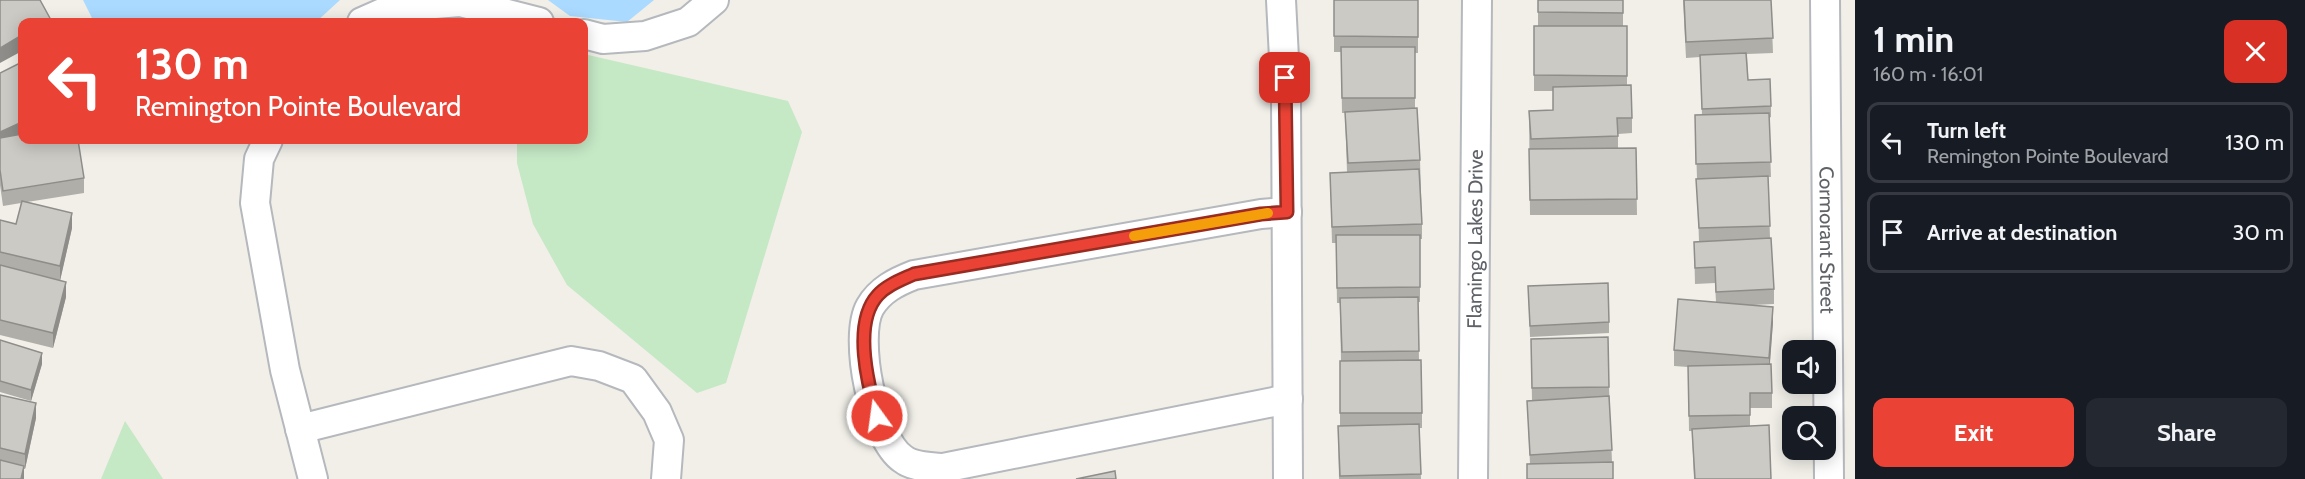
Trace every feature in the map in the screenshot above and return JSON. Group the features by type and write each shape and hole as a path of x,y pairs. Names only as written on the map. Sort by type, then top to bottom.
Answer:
{"street":[{"path":"588,35 603,39 645,36 688,22 714,0"},
{"path":"1281,0 1286,97 1288,479"},
{"name":"Flamingo Lakes Drive","path":"1473,479 1477,0"},
{"name":"Cormorant Street","path":"1825,0 1828,479"},
{"path":"371,18 396,7 460,2 523,18"},
{"path":"266,144 259,159 255,203 285,370 313,479"},
{"path":"1287,212 1261,214 914,274 897,281 878,295 869,309 865,326 865,363 882,432 894,452 904,461 943,468 1288,399"},
{"path":"300,429 571,361 599,366 633,379 657,412 669,440 666,479"}],"green space":[{"path":"588,55 788,101 802,132 726,383 697,393 567,285 533,224 517,163 517,144 588,144"},
{"path":"125,421 163,479 101,479"}],"water":[{"path":"83,0 340,0 320,18 92,18"},
{"path":"548,0 654,0 627,22 570,16"}],"building":[{"path":"40,0 50,18 18,18 18,37 0,48 0,1"},
{"path":"1334,0 1418,0 1418,37 1334,36"},
{"path":"1538,0 1623,0 1623,13 1538,12"},
{"path":"1684,0 1771,0 1773,38 1686,42"},
{"path":"1534,26 1627,26 1627,76 1534,75"},
{"path":"1341,47 1415,47 1415,98 1342,98"},
{"path":"1746,53 1748,80 1770,79 1771,106 1702,109 1700,55"},
{"path":"18,64 18,124 0,132 0,73"},
{"path":"1631,85 1632,118 1617,118 1618,136 1531,139 1529,111 1553,110 1553,87"},
{"path":"1417,108 1420,160 1348,163 1345,112"},
{"path":"1769,113 1771,162 1696,164 1695,115"},
{"path":"18,135 18,144 79,144 84,178 3,191 0,170 0,138"},
{"path":"1636,148 1637,199 1530,200 1529,149"},
{"path":"1419,169 1422,224 1332,227 1330,173"},
{"path":"1768,176 1770,226 1699,228 1696,179"},
{"path":"22,201 72,213 60,266 0,252 0,220 16,224"},
{"path":"1336,235 1420,235 1420,287 1337,288"},
{"path":"1771,238 1774,289 1716,292 1715,267 1695,268 1694,242"},
{"path":"0,265 66,282 53,333 0,320"},
{"path":"1608,283 1609,322 1530,326 1528,286"},
{"path":"1418,297 1419,351 1342,352 1340,298"},
{"path":"1678,299 1773,307 1769,358 1674,350"},
{"path":"1608,337 1609,387 1532,388 1531,339"},
{"path":"0,340 42,353 31,390 0,381"},
{"path":"1421,360 1422,413 1340,413 1340,361"},
{"path":"1771,364 1772,393 1750,393 1750,415 1689,416 1688,366"},
{"path":"0,395 36,403 25,454 0,448"},
{"path":"1609,396 1612,450 1530,455 1527,401"},
{"path":"1419,424 1421,474 1340,476 1338,426"},
{"path":"1769,425 1771,479 1695,479 1692,429"},
{"path":"0,460 24,466 21,479 0,479"},
{"path":"1613,462 1613,479 1527,479 1527,464"},
{"path":"1115,471 1116,479 1076,479"}],"slow traffic":[{"path":"1134,236 1268,213"}],"route":[{"path":"877,416 865,363 865,326 869,309 878,295 897,281 914,274 1261,214 1287,212 1285,78"}]}
